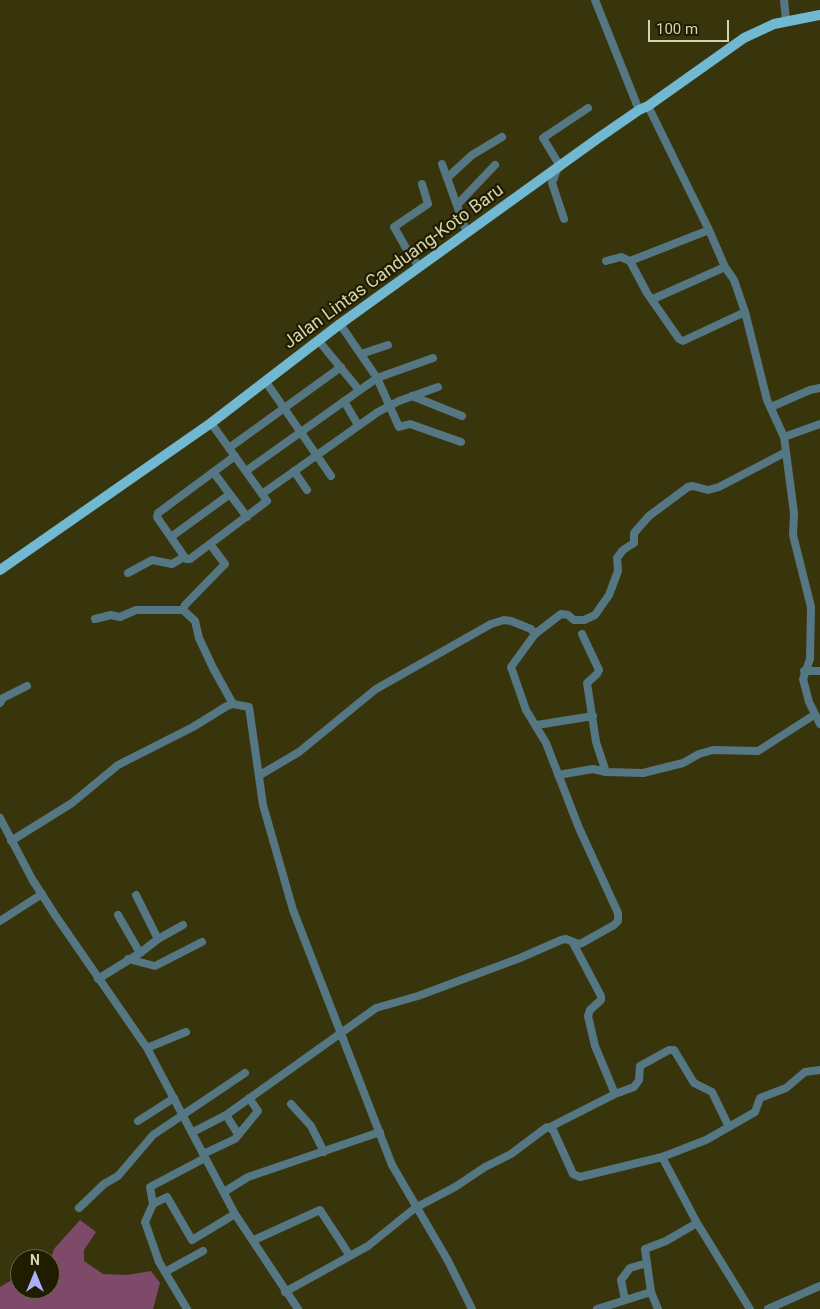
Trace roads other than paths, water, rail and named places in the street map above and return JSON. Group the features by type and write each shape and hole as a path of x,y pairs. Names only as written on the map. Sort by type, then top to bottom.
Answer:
{"main road":[{"name":"Jalan Lintas Canduang-Koto Baru","path":"0,570 211,423 318,340 419,266 744,38 759,29 786,20 820,15"}],"street":[{"path":"595,0 644,108 709,230 725,267 734,280 745,312 767,400 784,436 794,513 793,536 811,607 810,659 804,671 804,683 814,715 820,724"},
{"path":"784,0 786,20"},
{"path":"564,219 552,183 559,167 543,138 588,108"},
{"path":"447,178 472,155 502,137"},
{"path":"442,164 467,232"},
{"path":"457,204 495,165"},
{"path":"419,266 410,255 394,227 428,204 422,184"},
{"path":"630,261 709,230"},
{"path":"606,260 620,257 630,261 648,293 679,339 684,341 745,312"},
{"path":"653,299 725,267"},
{"path":"340,324 377,378 401,428 410,424 461,442"},
{"path":"318,340 359,390"},
{"path":"361,354 388,345"},
{"path":"246,471 377,378 433,358"},
{"path":"229,448 342,367"},
{"path":"266,382 331,476"},
{"path":"262,494 358,425 391,404 438,387"},
{"path":"771,407 810,390 820,388"},
{"path":"412,396 462,416"},
{"path":"344,401 358,425"},
{"path":"211,423 262,494 266,504 190,559 184,557 157,517 158,512 214,473 234,456"},
{"path":"784,436 820,424"},
{"path":"193,1132 226,1115 376,1008 418,996 520,958 561,940 566,939 573,943 582,943 618,921 618,914 579,828 537,725 526,710 511,667 535,634 561,614 568,614 574,620 584,620 595,616 609,595 618,571 617,558 623,550 634,543 634,533 648,516 688,488 693,486 708,490 719,488 786,452"},
{"path":"294,471 307,490"},
{"path":"214,473 247,517"},
{"path":"171,537 230,494"},
{"path":"183,610 226,564 210,544"},
{"path":"128,574 152,560 172,564 184,557"},
{"path":"95,619 111,615 120,617 136,610 183,610 195,621 199,638 212,668 233,704"},
{"path":"260,775 299,752 376,690 491,624 504,620 511,621 531,629 535,634"},
{"path":"582,634 599,670 587,683 596,742 606,772"},
{"path":"804,671 820,671"},
{"path":"0,703 3,698 27,686"},
{"path":"11,841 72,803 118,765 233,704 248,708 260,775 263,805 288,895 392,1165 415,1208 447,1259 472,1309"},
{"path":"558,775 593,769 606,772 643,773 683,763 699,754 714,750 758,751 773,743 799,722 814,715"},
{"path":"537,725 593,716"},
{"path":"0,818 42,894 98,979 147,1048 235,1214 254,1240 284,1292 298,1309"},
{"path":"0,921 42,894"},
{"path":"136,895 158,939"},
{"path":"118,915 140,953"},
{"path":"98,979 140,953 158,939 183,925"},
{"path":"128,960 148,966 160,965 202,942"},
{"path":"573,943 601,996 601,1000 590,1010 588,1016 595,1046 614,1094"},
{"path":"147,1048 186,1032"},
{"path":"284,1292 368,1246 415,1208 456,1187 485,1167 511,1154 547,1127 614,1094 634,1087 639,1080 640,1066 669,1050 674,1050 694,1083 712,1092 729,1127"},
{"path":"550,1127 576,1176 662,1156 706,1140 755,1112 760,1098 786,1088 805,1072 820,1070"},
{"path":"79,1208 104,1184 118,1176 153,1135 184,1116 245,1073"},
{"path":"138,1121 174,1098"},
{"path":"154,1204 150,1187 235,1139 258,1110 249,1098"},
{"path":"291,1104 311,1126 324,1152"},
{"path":"226,1115 238,1134"},
{"path":"224,1192 248,1178 380,1132"},
{"path":"662,1156 697,1223 750,1309"},
{"path":"187,1309 165,1272 144,1222 154,1204 167,1198 192,1240 235,1214"},
{"path":"254,1240 320,1210 323,1211 350,1256"},
{"path":"658,1309 651,1292 645,1248 666,1241 697,1223"},
{"path":"165,1272 203,1251"},
{"path":"625,1300 620,1285 621,1280 630,1268 648,1263"},
{"path":"768,1309 820,1286"},
{"path":"596,1309 651,1292"}]}
